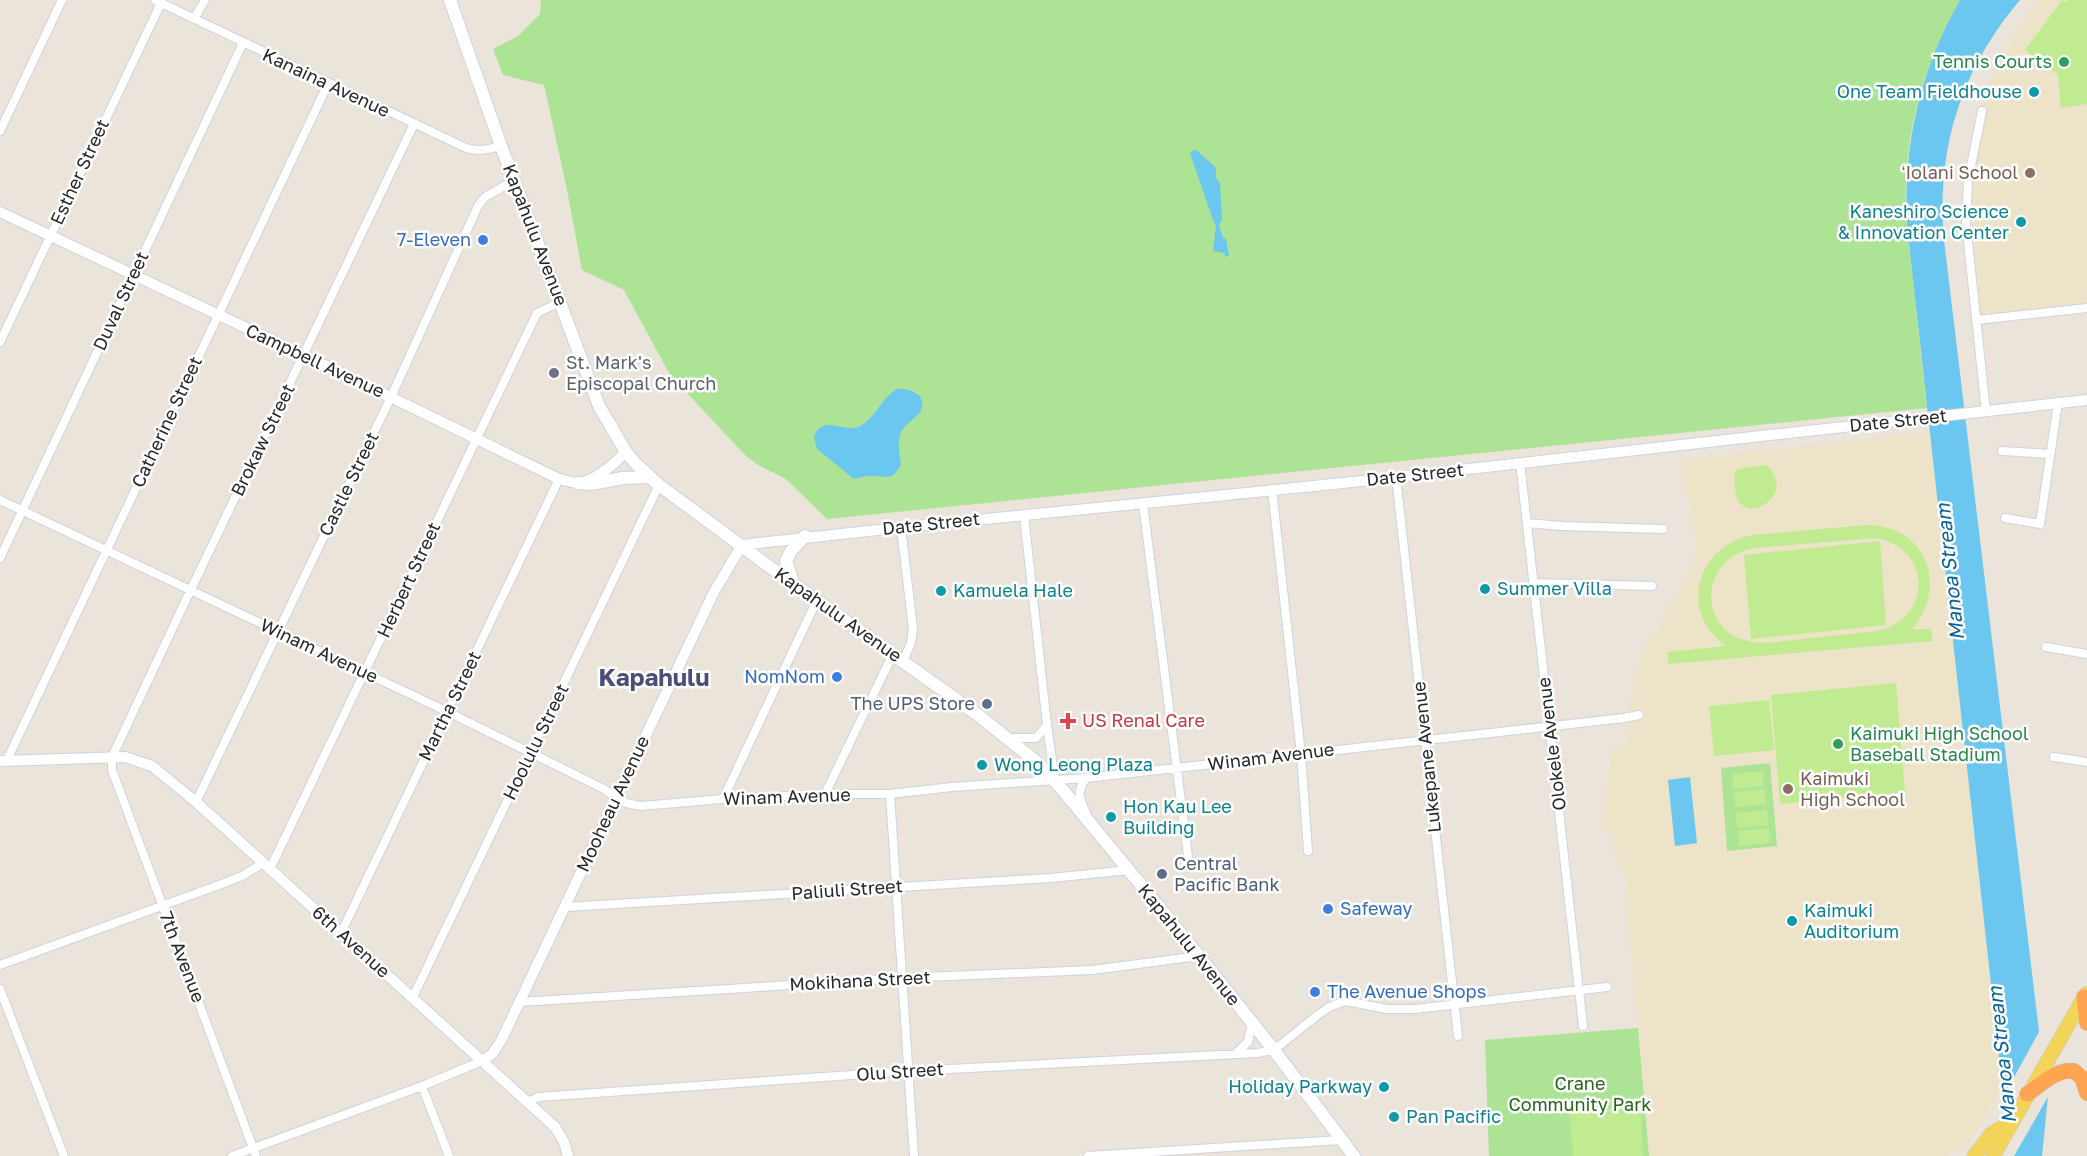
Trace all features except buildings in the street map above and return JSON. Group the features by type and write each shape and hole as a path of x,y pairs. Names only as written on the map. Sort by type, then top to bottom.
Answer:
{"highway":[{"path":"2027,1094 2046,1073 2065,1070 2074,1071 2082,1078 2087,1094"}],"main road":[{"name":"Kapahulu Avenue","path":"450,0 501,146 599,406 626,452 659,485 1009,738 1038,763 1199,956 1354,1156"},
{"path":"578,483 591,484 623,478 649,477"},
{"path":"793,583 786,561 791,551 805,536"},
{"path":"2046,1073 2064,1034 2086,1007"},
{"path":"1993,1156 2027,1094"},
{"path":"1974,1156 1991,1134 2007,1128"}],"street":[{"path":"0,131 62,0"},
{"path":"194,19 205,0"},
{"name":"Kanaina Avenue","path":"158,1 328,84 472,150 501,146"},
{"name":"Esther Street","path":"0,342 158,1"},
{"name":"Duval Street","path":"0,558 243,43"},
{"name":"Catherine Street","path":"3,760 107,551 328,84"},
{"path":"1982,111 1968,181 1966,223 1986,412"},
{"name":"Brokaw Street","path":"112,757 414,124"},
{"name":"Castle Street","path":"196,802 391,397 478,206 485,197 515,180"},
{"name":"Campbell Avenue","path":"0,212 304,355 559,479 578,483"},
{"name":"Herbert Street","path":"267,866 360,683 537,313 560,302"},
{"path":"1977,320 2087,308"},
{"name":"Date Street","path":"742,545 805,536 1396,477 2087,400"},
{"path":"2005,518 2040,524 2058,403"},
{"path":"2002,451 2050,454"},
{"path":"578,483 595,477 626,452"},
{"name":"Olokele Avenue","path":"1520,462 1580,989 1582,1026"},
{"name":"Lukepane Avenue","path":"1396,477 1458,1036"},
{"name":"Martha Street","path":"341,933 559,479"},
{"name":"Hoolulu Street","path":"412,999 659,485"},
{"path":"1272,489 1301,754 1308,851"},
{"name":"Winam Avenue","path":"0,500 448,712 602,788 626,803 641,806 825,794 890,794 952,787 1055,781 1425,741 1639,715"},
{"path":"1143,504 1188,856"},
{"path":"1024,515 1055,781"},
{"path":"1527,523 1663,529"},
{"path":"825,794 898,658 911,643 913,629 902,527"},
{"name":"Mooheau Avenue","path":"482,1062 492,1054 501,1041 714,592 730,561 742,545"},
{"path":"1533,583 1652,586"},
{"path":"723,799 817,600"},
{"path":"2046,647 2087,654"},
{"path":"1009,738 1036,738 1047,725"},
{"name":"7th Avenue","path":"112,757 112,770 255,1152"},
{"name":"6th Avenue","path":"3,760 125,757 152,766 196,802 555,1127 564,1142 568,1156"},
{"path":"2054,757 2087,762"},
{"path":"1086,778 1079,788 1078,797 1090,823"},
{"path":"890,794 914,1156"},
{"path":"0,965 267,866"},
{"name":"Paliuli Street","path":"565,908 1051,878 1129,870"},
{"name":"Mokihana Street","path":"520,1002 902,978 1092,969 1199,956"},
{"path":"1274,1050 1319,1014 1331,1006 1346,1001 1387,1009 1415,1009 1607,987"},
{"path":"0,989 64,1156"},
{"path":"1235,1054 1248,1042 1252,1023"},
{"name":"Olu Street","path":"528,1102 538,1097 910,1071 1274,1050"},
{"path":"232,1156 255,1152 482,1062"},
{"path":"422,1086 449,1156"},
{"path":"1088,1156 1341,1140"}],"shaded area":[{"name":"ʻIolani School","path":"2038,0 2087,0 2087,308 1977,320 1971,134 1997,65 2018,28"},
{"name":"Kaimuki High School","path":"1930,432 2002,1089 1970,1143 1945,1156 1649,1156 1624,873 1613,854 1615,830 1602,830 1611,748 1621,748 1629,731 1629,709 1641,655 1695,562 1696,541 1679,461"}],"green space":[{"path":"541,0 1960,0 1938,43 1922,88 1908,158 1906,217 1927,408 827,519 786,479 758,465 745,455 670,375 624,290 582,270 544,85 503,75 493,49 518,36 540,14"},
{"name":"Tennis Courts","path":"2062,0 2065,2 2087,0 2087,104 2061,108 2058,75 2025,50"},
{"path":"1765,465 1774,474 1777,483 1775,492 1763,505 1755,508 1747,507 1737,499 1734,474 1738,469"},
{"path":"1867,525 1887,528 1904,535 1917,547 1926,561 1930,577 1929,595 1923,612 1912,629 1931,629 1933,641 1669,664 1667,652 1725,646 1713,635 1704,621 1699,606 1698,592 1701,578 1715,555 1738,539 1752,535","holes":["1876,538 1894,544 1907,555 1916,568 1919,583 1916,599 1909,613 1896,624 1877,631 1754,642 1731,634 1720,623 1713,609 1711,594 1715,579 1723,565 1737,554 1755,548"]},
{"path":"1880,541 1886,625 1751,639 1744,555"},
{"name":"Kaimuki High School Baseball Stadium","path":"1896,683 1905,792 1780,804 1771,695"},
{"path":"1769,700 1774,750 1714,756 1709,706"},
{"path":"1770,763 1777,846 1727,851 1721,768"},
{"path":"1763,771 1764,786 1733,789 1732,774"},
{"path":"1765,789 1766,804 1735,807 1734,792"},
{"path":"1767,810 1768,825 1737,828 1736,813"},
{"path":"1769,828 1770,843 1739,846 1738,831"},
{"name":"Crane Community Park","path":"1638,1028 1649,1156 1489,1156 1485,1040"},
{"path":"1641,1106 1643,1156 1573,1156 1569,1110"}],"water":[{"name":"Manoa Stream","path":"1960,0 2020,0 1999,27 1968,82 1949,142 1944,174 1943,206 1944,240 2048,1096 2042,1156 2010,1156 1907,225 1908,166 1917,109 1934,53"},
{"path":"1195,149 1216,168 1216,178 1220,183 1222,220 1219,225 1223,238 1226,239 1229,256 1226,257 1224,253 1213,251 1216,225 1190,153"},
{"path":"897,389 906,389 920,396 922,408 900,435 901,464 895,474 888,477 868,476 854,479 817,449 814,437 822,426 853,428 860,426 870,419"},
{"path":"1690,777 1697,843 1675,846 1668,780"}],"pier":[{"path":"2040,1030 2049,1095 2014,1156 2009,1156 2002,1099"}],"place":[{"name":"Tennis Courts","path":"2064,62"},
{"name":"One Team Fieldhouse","path":"2034,92"},
{"name":"ʻIolani School","path":"2030,173"},
{"name":"Kaneshiro Science & Innovation Center","path":"2021,222"},
{"name":"7-Eleven","path":"483,240"},
{"name":"St. Mark's Episcopal Church","path":"554,373"},
{"name":"Summer Villa","path":"1485,589"},
{"name":"Kamuela Hale","path":"941,591"},
{"name":"NomNom","path":"837,677"},
{"name":"The UPS Store","path":"987,704"},
{"name":"US Renal Care","path":"1068,721"},
{"name":"Kaimuki High School Baseball Stadium","path":"1838,744"},
{"name":"Wong Leong Plaza","path":"982,765"},
{"name":"Kaimuki High School","path":"1788,789"},
{"name":"Hon Kau Lee Building","path":"1111,817"},
{"name":"Central Pacific Bank","path":"1162,874"},
{"name":"Safeway","path":"1328,909"},
{"name":"Kaimuki Auditorium","path":"1792,921"},
{"name":"The Avenue Shops","path":"1315,992"},
{"name":"Holiday Parkway","path":"1384,1087"},
{"name":"Pan Pacific","path":"1394,1117"}],"district":[{"name":"Kapahulu","path":"654,678"}]}
